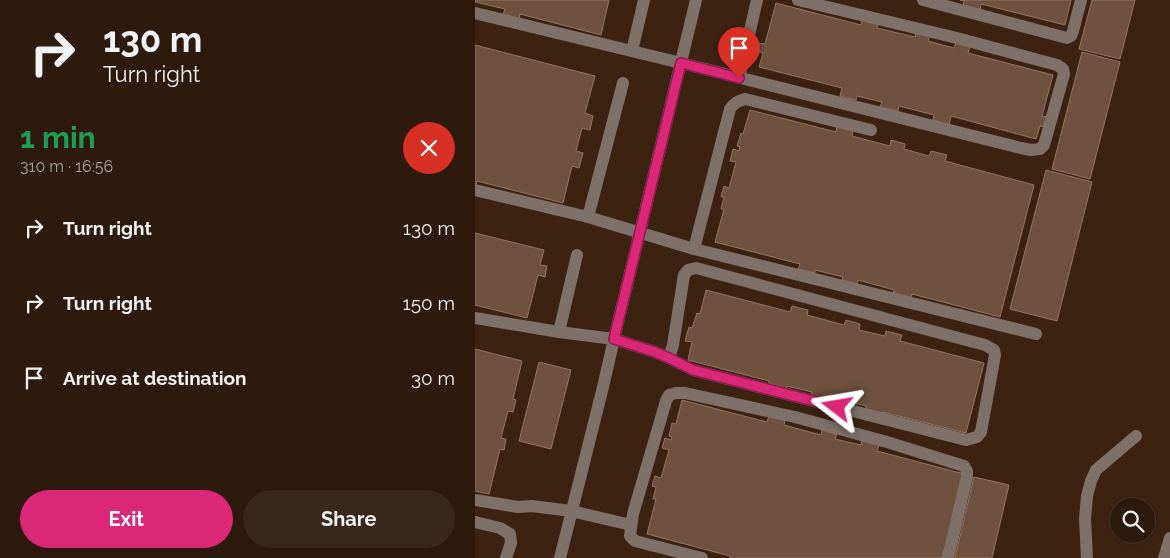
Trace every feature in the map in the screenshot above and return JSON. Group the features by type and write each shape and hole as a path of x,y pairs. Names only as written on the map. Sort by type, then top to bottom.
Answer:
{"street":[{"path":"633,51 644,0"},
{"path":"560,558 641,232 696,0"},
{"path":"739,78 757,0"},
{"path":"475,13 1021,148 1040,149 1044,145 1064,74 1063,69 1057,65 957,38 799,0"},
{"path":"923,0 1067,38 1071,36 1073,31 1081,0"},
{"path":"588,217 623,83"},
{"path":"694,249 730,109 733,104 745,99 871,130"},
{"path":"475,190 588,217 694,249 1036,334"},
{"path":"559,332 577,255"},
{"path":"475,318 614,339 655,352 693,370 966,440 977,437 981,432 995,355 994,350 985,345 696,268 688,270 684,275 673,345 669,358"},
{"path":"702,558 635,540 629,536 633,514 666,400 669,395 676,393 685,393 804,420 887,442 964,466 967,471 967,477 948,558"},
{"path":"1087,558 1085,519 1087,496 1091,481 1097,470 1136,436"},
{"path":"475,500 518,507 532,506 571,511 631,526"},
{"path":"475,522 500,528 510,534 511,543 506,558"},
{"path":"1164,558 1170,538"}],"building":[{"path":"475,0 609,0 601,35 520,14 519,19 503,15 505,9 475,2"},
{"path":"960,0 1071,0 1065,25 981,4 980,10 963,5 964,1"},
{"path":"1092,0 1135,0 1120,59 1079,49"},
{"path":"776,3 861,25 863,18 878,22 877,28 915,37 916,32 930,35 928,41 954,48 956,42 970,46 968,53 1053,75 1042,116 1049,117 1046,127 1040,126 1036,139 951,116 949,125 933,120 934,115 899,106 898,111 880,107 882,102 857,96 856,100 840,96 842,88 759,67 763,53 757,51 759,43 765,44"},
{"path":"475,45 595,76 585,113 593,116 590,130 582,128 576,151 583,153 579,168 572,166 563,203 477,181 475,188"},
{"path":"1082,52 1120,62 1090,179 1052,169"},
{"path":"750,110 836,132 837,126 853,130 852,136 890,146 891,140 905,144 904,149 929,156 931,151 947,155 945,161 1034,185 1000,317 912,294 911,298 893,294 894,290 858,280 857,284 842,280 843,277 815,270 815,273 798,269 800,264 715,242 724,209 721,209 724,197 721,197 724,186 729,188 736,162 730,161 733,149 739,151 740,147 737,146 741,133 743,134"},
{"path":"1046,170 1092,182 1057,321 1010,309"},
{"path":"475,233 544,250 540,265 547,266 545,277 538,275 527,318 475,305"},
{"path":"706,290 790,312 792,306 808,310 807,315 844,325 846,320 860,324 859,330 885,336 886,331 902,335 900,341 984,363 966,433 883,412 883,414 866,410 866,406 829,397 828,400 811,396 812,392 787,386 786,389 769,384 769,381 688,360 692,342 685,341 689,327 692,328 697,313 700,314"},
{"path":"475,349 522,361 513,399 516,400 513,412 508,411 501,438 506,439 504,450 500,449 489,494 475,491"},
{"path":"539,362 571,370 551,449 519,441"},
{"path":"682,400 767,422 769,416 785,420 784,425 821,435 822,430 837,434 835,439 861,445 862,440 879,445 877,451 964,474 942,558 730,558 730,556 647,534 656,499 653,499 656,487 652,486 655,476 661,478 669,450 662,448 665,438 671,440 672,437 669,436 672,423 676,424"},
{"path":"974,477 1009,485 992,558 955,558"}],"route":[{"path":"739,78 681,63 614,339 655,352 693,370 837,407"}]}
